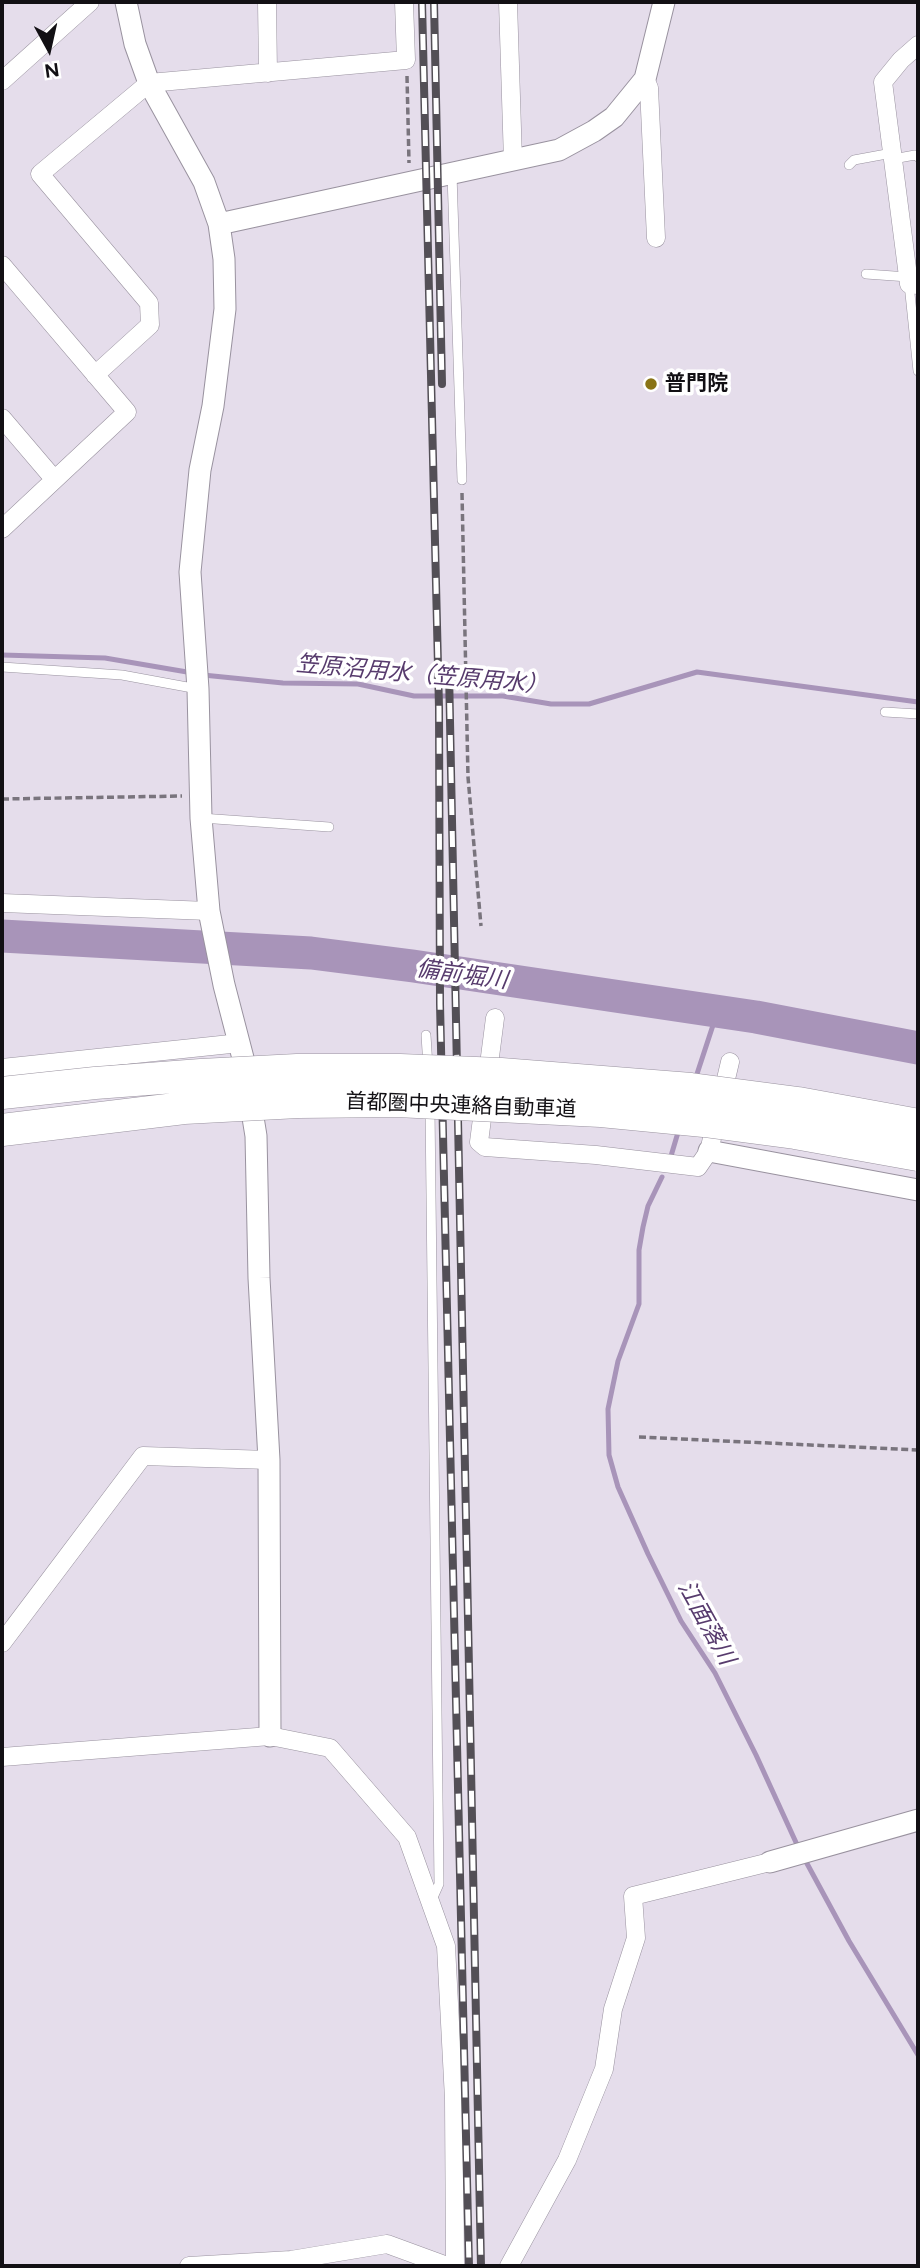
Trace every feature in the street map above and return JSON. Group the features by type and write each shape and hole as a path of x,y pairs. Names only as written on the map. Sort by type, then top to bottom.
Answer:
{"highway":[{"name":"首都圏中央連絡自動車道","path":"2,1093 201,1075 297,1070 412,1071 599,1080 691,1089 798,1103 918,1125"},
{"name":"首都圏中央連絡自動車道","path":"2,1130 184,1108 299,1102 397,1101 601,1111 704,1121 795,1133 918,1155"}],"street":[{"path":"2,81 90,2"},
{"path":"126,2 135,44 149,83 204,183 219,224 224,259 225,309 213,406 200,470 190,572 201,818 209,913 224,985 240,1043 256,1136 259,1278 269,1460 270,1736"},
{"path":"267,2 268,73"},
{"path":"95,375 150,325 149,303 40,174 149,83 406,60 404,2"},
{"path":"508,2 513,161"},
{"path":"219,224 559,150 614,117 645,79 664,2"},
{"path":"912,282 883,82 918,45"},
{"path":"645,79 649,88 656,238"},
{"path":"2,265 127,412 2,529"},
{"path":"2,418 54,479"},
{"path":"2,903 209,913"},
{"path":"495,1018 479,1142 485,1147 596,1154 698,1167 709,1151 730,1062"},
{"path":"2,1068 240,1043"},
{"path":"709,1151 918,1190"},
{"path":"2,1643 143,1457 269,1460"},
{"path":"2,1757 270,1736 330,1748 407,1837 446,1946 454,2099 455,2266"},
{"path":"509,2266 567,2160 604,2068 613,2009 636,1938 633,1896 770,1862 918,1820"},
{"path":"189,2266 291,2260 387,2244 447,2266"}],"lane":[{"path":"849,165 853,160 892,156 918,157"},
{"path":"452,174 462,480"},
{"path":"866,274 912,282 918,371"},
{"path":"2,667 122,675 197,687"},
{"path":"885,712 918,715"},
{"path":"201,818 329,827"},
{"path":"426,1035 429,1085"},
{"path":"429,1098 439,1884 431,1903"}],"path":[{"path":"406,60 409,183"},
{"path":"462,480 468,777 481,926"},
{"path":"2,799 201,796"},
{"path":"639,1437 918,1450"}],"waterway":[{"name":"笠原沼用水（笠原用水）","path":"2,655 105,658 193,673"},
{"name":"笠原沼用水（笠原用水）","path":"203,675 283,683 358,684 414,696 503,696 551,704 589,704 697,672 918,702"},
{"name":"備前堀川","path":"2,936 311,953 756,1017 918,1048"},
{"name":"江面落川","path":"695,1080 717,1013"},
{"name":"江面落川","path":"671,1156 679,1129"},
{"name":"江面落川","path":"662,1177 648,1206 643,1227 639,1250 639,1304 618,1361 608,1409 609,1455 618,1487 648,1554 681,1621 715,1673 799,1849"},
{"name":"江面落川","path":"804,1858 849,1941 918,2055"}],"railway":[{"path":"422,2 439,708 440,1004 469,2266"},
{"path":"434,2 442,384"},
{"path":"449,671 481,2266"}],"place":[{"name":"普門院","path":"651,384"}]}
